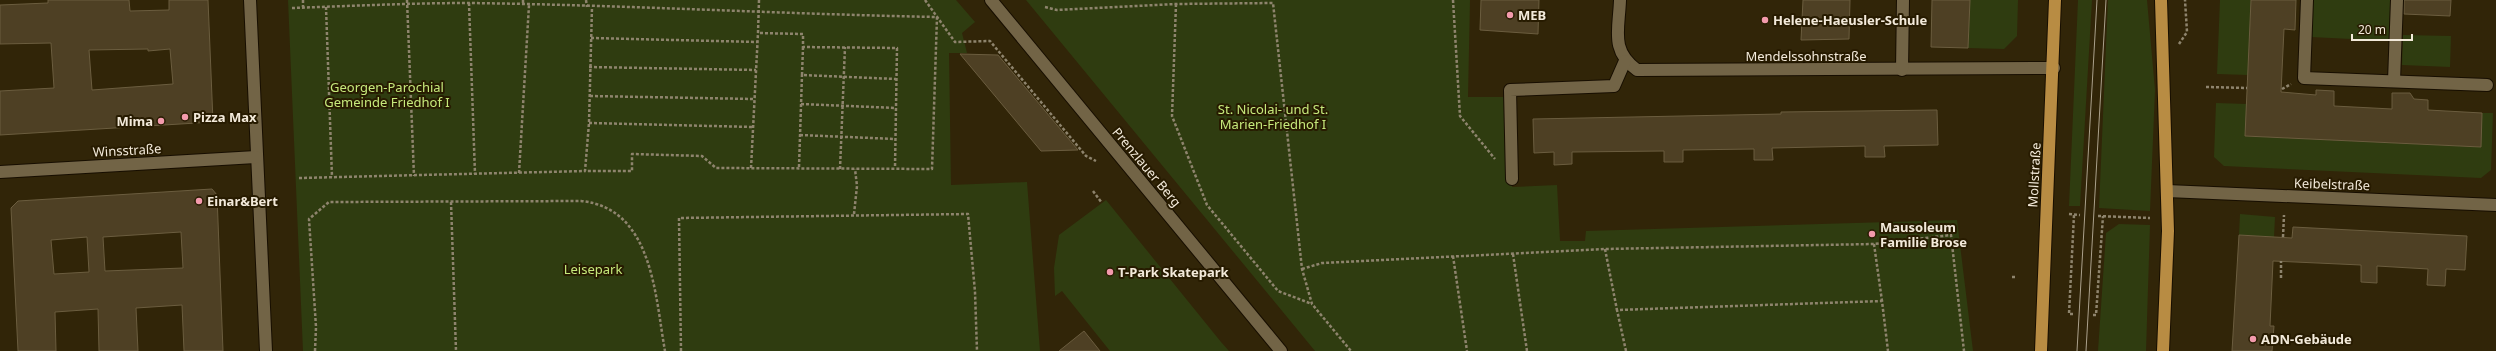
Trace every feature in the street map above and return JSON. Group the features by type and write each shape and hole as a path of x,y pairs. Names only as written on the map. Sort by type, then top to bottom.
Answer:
{"main road":[{"name":"Mollstraße","path":"2041,351 2056,0"},
{"path":"2161,0 2167,191 2163,351"}],"street":[{"path":"250,0 266,351"},
{"name":"Prenzlauer Berg","path":"991,0 1281,351"},
{"path":"1512,179 1510,90 1614,86 1625,61 1618,48 1620,0"},
{"path":"1902,70 1903,0"},
{"path":"2307,0 2304,78 2487,85"},
{"path":"2394,81 2397,0"},
{"name":"Mendelssohnstraße","path":"1625,61 1637,70 1902,70 2054,68"},
{"name":"Winsstraße","path":"0,172 256,157"},
{"name":"Keibelstraße","path":"2167,191 2496,205"}],"path":[{"path":"303,0 303,8"},
{"path":"407,0 414,176"},
{"path":"523,0 523,5"},
{"path":"586,0 587,7"},
{"path":"751,168 758,33 758,0"},
{"path":"926,0 955,42 990,41 1086,156 1096,161"},
{"path":"1453,0 1460,116 1512,179"},
{"path":"2164,58 2183,40 2187,32 2185,0"},
{"path":"292,8 466,2 758,13 937,17"},
{"path":"466,2 475,174"},
{"path":"1044,7 1057,10 1176,4 1273,3 1302,269 1312,304 1351,351"},
{"path":"1176,4 1172,116 1207,205 1278,291 1312,304"},
{"path":"519,174 529,5"},
{"path":"326,7 332,177"},
{"path":"585,171 589,123 592,7"},
{"path":"299,178 632,171 632,154 702,156 716,168 799,167 840,169 932,169 937,17"},
{"path":"758,33 803,34 799,167"},
{"path":"591,38 757,42"},
{"path":"803,46 897,48 895,168"},
{"path":"840,169 845,47"},
{"path":"590,67 756,70"},
{"path":"802,75 896,78"},
{"path":"2206,87 2247,88"},
{"path":"590,96 754,99"},
{"path":"801,104 896,108"},
{"path":"589,123 753,127"},
{"path":"800,135 895,139"},
{"path":"854,214 856,186 855,169"},
{"path":"1093,191 1102,203"},
{"path":"315,351 316,327 309,219 329,202 581,201 603,206 612,212 631,228 645,250 665,351"},
{"path":"451,202 456,351"},
{"path":"681,351 679,218 854,214 968,214 975,292 977,351"},
{"path":"2069,214 2080,215"},
{"path":"2283,237 2284,214"},
{"path":"2073,314 2069,314 2074,215"},
{"path":"2098,216 2150,218"},
{"path":"2093,315 2096,315 2103,216"},
{"path":"1302,269 1322,263 1605,249 1874,244 1951,234 1964,351"},
{"path":"1874,244 1888,351"},
{"path":"1605,249 1626,351"},
{"path":"1513,254 1527,351"},
{"path":"1454,256 1467,351"},
{"path":"2281,261 2281,278"},
{"path":"2012,277 2017,277"},
{"path":"1617,310 1882,302"}],"green space":[{"path":"288,0 956,0 975,22 962,33 967,53 949,53 951,185 1027,182 1040,351 303,351"},
{"name":"St. Nicolai- und St. Marien-Friedhof I","path":"1026,0 1470,0 1468,97 1503,97 1509,104 1512,187 1557,185 1560,241 1585,241 1586,231 1957,220 1973,351 1315,351"},
{"path":"1970,0 2018,0 2017,36 2004,49 1968,48"},
{"path":"2078,0 2092,0 2080,206 2069,206"},
{"path":"2108,0 2147,0 2155,90 2150,211 2099,208"},
{"path":"2220,0 2251,0 2248,75 2217,74"},
{"path":"2312,0 2393,0 2391,41 2311,37"},
{"path":"2403,35 2451,36 2450,67 2402,65"},
{"path":"2216,103 2247,104 2245,136 2480,147 2482,113 2493,113 2491,170 2481,178 2224,166 2214,157"},
{"name":"T-Park Skatepark","path":"1106,200 1229,351 1110,351 1062,291 1055,296 1054,268 1059,235"},
{"path":"2240,214 2275,217 2274,237 2239,235"},
{"path":"2119,224 2150,225 2146,351 2098,351 2106,233"}],"building":[{"path":"48,0 129,0 130,11 169,10 169,0 208,0 213,122 0,135 0,91 54,88 51,43 0,44 0,5 48,3","holes":["148,49 148,51 170,49 173,84 92,90 89,50"]},
{"name":"MEB","path":"1481,0 1539,0 1538,34 1480,30"},
{"path":"1803,0 1850,0 1849,39 1801,40"},
{"path":"1932,0 1970,0 1968,48 1931,47"},
{"path":"2251,0 2296,0 2295,30 2284,29 2281,92 2316,95 2316,90 2334,91 2334,106 2392,109 2392,93 2410,93 2414,99 2428,100 2428,110 2482,113 2481,147 2245,136"},
{"path":"2404,0 2451,0 2450,16 2404,14"},
{"path":"960,54 998,55 1078,150 1041,151"},
{"path":"1937,110 1938,145 1884,146 1885,157 1865,157 1865,146 1772,148 1773,160 1754,160 1754,149 1683,150 1683,162 1664,162 1664,151 1572,152 1572,164 1554,165 1554,152 1534,153 1533,119 1781,114 1781,112"},
{"path":"212,189 217,195 223,351 184,351 182,305 136,308 138,351 99,351 98,309 55,312 56,351 18,351 11,208 18,201","holes":["181,232 183,268 105,271 103,237","87,237 89,272 54,274 51,240"]},
{"path":"2293,227 2467,236 2465,270 2446,269 2445,286 2427,285 2428,269 2377,266 2377,283 2361,282 2361,265 2273,261 2270,326 2274,326 2272,351 2232,351 2239,235 2292,238"},
{"path":"1084,331 1100,351 1059,351"}],"tram line":[{"path":"2077,351 2097,0"},
{"path":"2086,351 2106,0"}],"place":[{"name":"MEB","path":"1510,15"},
{"name":"Helene-Haeusler-Schule","path":"1765,20"},
{"name":"Pizza Max","path":"185,117"},
{"name":"Mima","path":"161,121"},
{"name":"Einar&Bert","path":"199,201"},
{"name":"Mausoleum Familie Brose","path":"1872,234"},
{"name":"T-Park Skatepark","path":"1110,272"},
{"name":"ADN-Gebäude","path":"2253,339"}],"park label":[{"name":"Georgen-Parochial Gemeinde Friedhof I","path":"387,94"},
{"name":"Leisepark","path":"593,269"}]}
